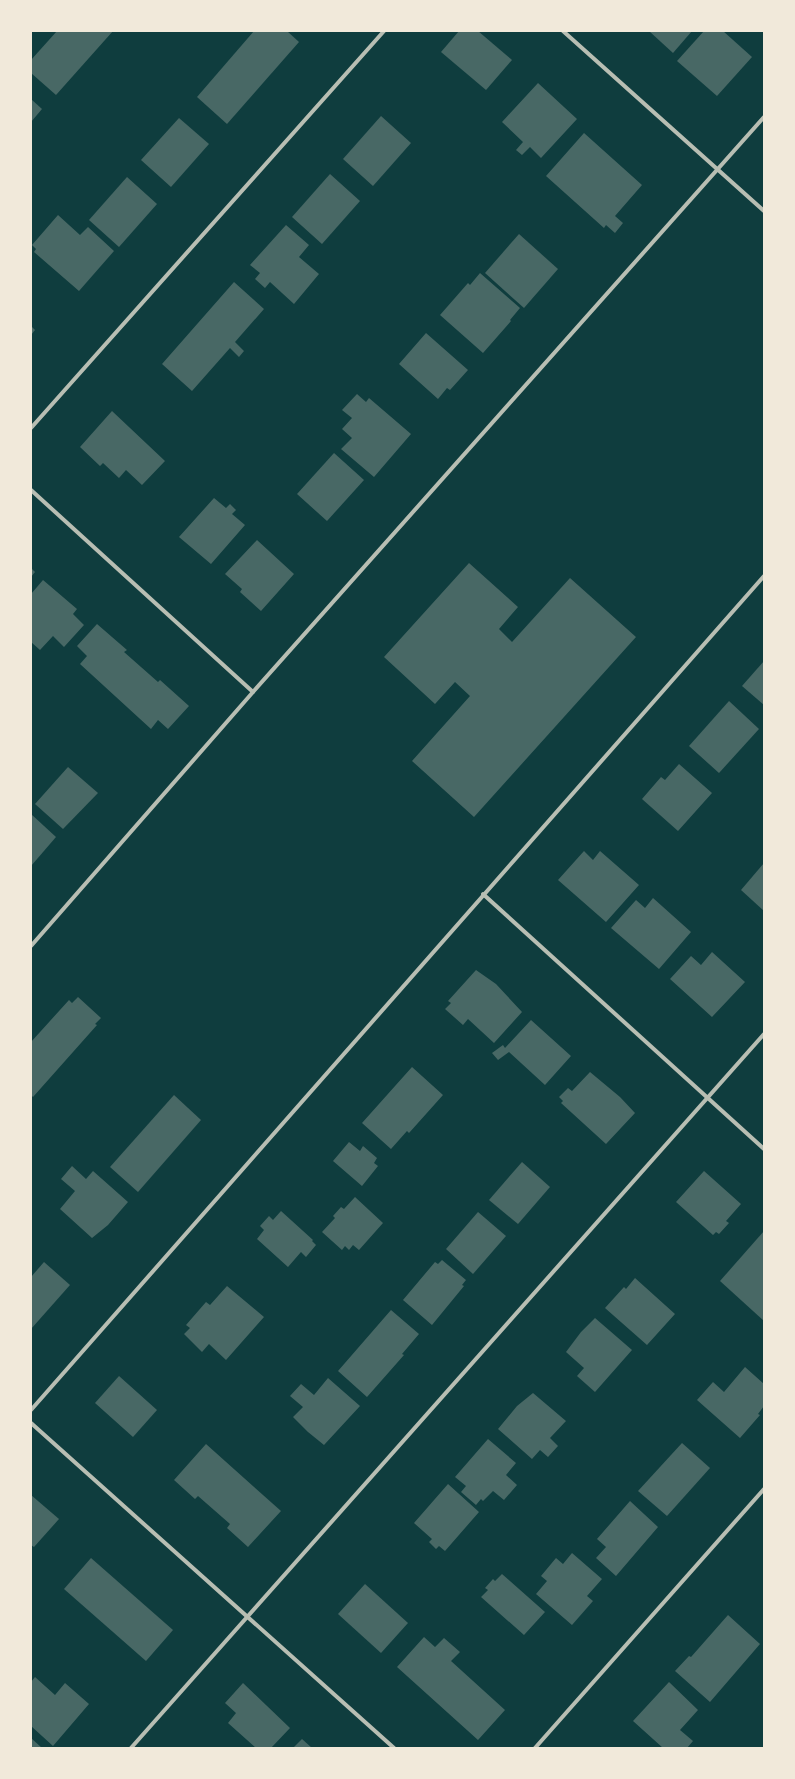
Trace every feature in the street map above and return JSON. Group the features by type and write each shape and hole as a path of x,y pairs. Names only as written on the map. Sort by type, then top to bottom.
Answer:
{"street":[{"path":"31,428 384,31"},
{"path":"562,31 764,211"},
{"path":"31,946 253,692 764,117"},
{"path":"31,490 253,692"},
{"path":"31,1410 764,576"},
{"path":"483,894 764,1149"},
{"path":"131,1748 764,1034"},
{"path":"31,1423 394,1748"},
{"path":"535,1748 764,1489"}],"building":[{"path":"57,31 113,31 56,95 31,73 31,60"},
{"path":"254,31 287,31 299,42 227,124 197,97"},
{"path":"459,31 478,31 512,60 486,90 441,52"},
{"path":"649,31 692,31 673,53"},
{"path":"704,31 723,31 752,57 717,96 677,61"},
{"path":"538,83 577,119 541,158 530,147 522,155 516,150 523,142 502,122"},
{"path":"31,99 42,109 31,122"},
{"path":"381,116 411,143 373,186 343,159"},
{"path":"179,118 209,144 171,187 141,160"},
{"path":"584,133 642,185 615,216 623,223 615,233 606,225 604,228 546,176"},
{"path":"330,174 360,201 322,244 292,217"},
{"path":"127,177 157,204 119,247 89,220"},
{"path":"58,215 80,235 88,227 114,251 79,291 34,252 36,249 32,245"},
{"path":"286,225 309,245 299,257 319,274 294,304 270,282 265,288 255,279 260,273 250,265"},
{"path":"519,234 558,269 524,308 485,273"},
{"path":"480,273 520,308 510,320 511,321 483,353 440,315 468,283 470,285"},
{"path":"234,282 264,309 235,342 244,351 239,357 230,348 192,391 162,364"},
{"path":"31,326 35,330 31,335"},
{"path":"426,333 468,370 450,390 447,388 438,399 399,364"},
{"path":"357,394 366,402 369,398 411,434 374,477 341,449 352,438 342,429 352,418 342,410"},
{"path":"112,411 165,461 142,485 126,470 119,478 103,463 100,466 80,447"},
{"path":"334,453 364,480 327,521 297,494"},
{"path":"214,498 226,508 230,504 236,510 232,514 245,525 211,564 179,537"},
{"path":"257,540 294,574 261,611 240,592 242,589 225,574"},
{"path":"469,563 518,607 499,629 512,642 570,578 636,637 474,817 412,761 470,696 455,682 435,704 384,657"},
{"path":"31,568 35,572 31,577"},
{"path":"43,580 77,609 73,614 84,625 64,647 53,636 40,650 31,642 31,594"},
{"path":"97,624 127,650 124,652 158,682 160,680 189,706 168,729 158,720 151,729 80,664 87,656 77,646"},
{"path":"764,661 764,705 742,686"},
{"path":"729,701 759,729 719,773 689,746"},
{"path":"679,764 712,793 678,831 642,799 661,777 665,780"},
{"path":"68,767 98,793 63,829 35,804"},
{"path":"31,814 56,837 31,866"},
{"path":"584,851 593,860 600,851 639,885 606,922 558,880"},
{"path":"764,863 764,911 741,890"},
{"path":"653,898 691,932 659,969 611,928 636,900 645,908"},
{"path":"712,952 745,982 712,1017 670,979 691,956 701,965"},
{"path":"476,970 496,984 522,1012 494,1043 468,1019 463,1025 445,1009 451,1003 448,1001"},
{"path":"78,997 101,1018 95,1024 97,1025 33,1097 31,1095 31,1042 69,1000 72,1003"},
{"path":"531,1020 571,1056 545,1085 509,1052 498,1060 492,1053 503,1045 505,1048"},
{"path":"412,1067 443,1095 409,1133 407,1131 391,1149 362,1123"},
{"path":"590,1072 620,1097 635,1113 606,1144 561,1103 563,1101 559,1097 568,1088 572,1091"},
{"path":"174,1095 201,1120 138,1192 110,1167"},
{"path":"349,1142 360,1151 363,1146 377,1158 374,1163 378,1166 362,1186 333,1161"},
{"path":"522,1162 550,1187 518,1224 489,1200"},
{"path":"72,1166 86,1179 93,1171 128,1202 108,1225 92,1238 60,1209 75,1191 61,1179"},
{"path":"704,1171 741,1204 726,1221 729,1223 719,1234 716,1232 713,1235 676,1202"},
{"path":"355,1197 383,1223 359,1250 353,1245 349,1250 345,1246 342,1250 322,1232 335,1218 333,1216 341,1207 344,1209"},
{"path":"281,1211 313,1240 312,1241 316,1245 306,1257 301,1252 288,1267 257,1239 264,1230 260,1226 269,1216 273,1220"},
{"path":"478,1212 506,1236 473,1274 446,1249"},
{"path":"764,1231 764,1321 720,1281"},
{"path":"442,1260 466,1280 462,1285 464,1286 432,1325 403,1300 435,1262 438,1264"},
{"path":"44,1262 70,1285 31,1329 31,1277"},
{"path":"635,1278 675,1314 647,1345 605,1308 624,1287 626,1289"},
{"path":"227,1286 264,1317 226,1360 209,1344 202,1352 184,1334 190,1328 186,1325 206,1302 210,1305"},
{"path":"391,1310 419,1334 402,1354 404,1355 367,1397 338,1371"},
{"path":"595,1318 632,1350 595,1392 577,1376 584,1368 566,1352 581,1332"},
{"path":"745,1367 764,1384 764,1406 758,1414 760,1415 740,1438 697,1400 713,1382 724,1392"},
{"path":"119,1376 157,1410 133,1437 95,1403"},
{"path":"328,1378 360,1406 324,1445 293,1417 303,1407 290,1396 301,1384 314,1395"},
{"path":"533,1393 566,1421 550,1438 558,1446 548,1457 540,1450 532,1459 498,1429 517,1406"},
{"path":"488,1439 516,1463 506,1475 517,1485 504,1500 493,1491 483,1501 481,1499 476,1505 461,1492 466,1486 455,1477"},
{"path":"682,1443 710,1468 667,1516 638,1491"},
{"path":"206,1444 281,1511 248,1547 227,1528 230,1524 198,1496 195,1499 174,1480"},
{"path":"448,1484 479,1512 445,1551 439,1546 436,1549 429,1542 432,1539 414,1523"},
{"path":"31,1495 59,1519 34,1547 31,1545"},
{"path":"630,1501 658,1527 616,1576 596,1558 606,1547 597,1539"},
{"path":"572,1553 602,1579 587,1596 593,1601 572,1625 536,1594 547,1581 541,1576 556,1558 563,1564"},
{"path":"91,1558 173,1630 146,1661 64,1589"},
{"path":"502,1574 545,1612 524,1635 481,1597 488,1590 485,1588 493,1579 495,1581"},
{"path":"365,1584 408,1623 381,1653 338,1614"},
{"path":"728,1615 760,1644 710,1702 675,1671 689,1656 691,1657"},
{"path":"424,1637 435,1647 444,1638 460,1652 451,1661 505,1710 478,1740 397,1667"},
{"path":"35,1677 55,1695 65,1683 89,1704 53,1746 31,1726 31,1682"},
{"path":"669,1682 698,1710 680,1730 693,1741 687,1748 663,1748 633,1721"},
{"path":"243,1683 290,1728 271,1748 256,1748 228,1723 236,1713 225,1703"},
{"path":"31,1738 42,1748 31,1748"},
{"path":"302,1739 312,1748 293,1748"}]}
